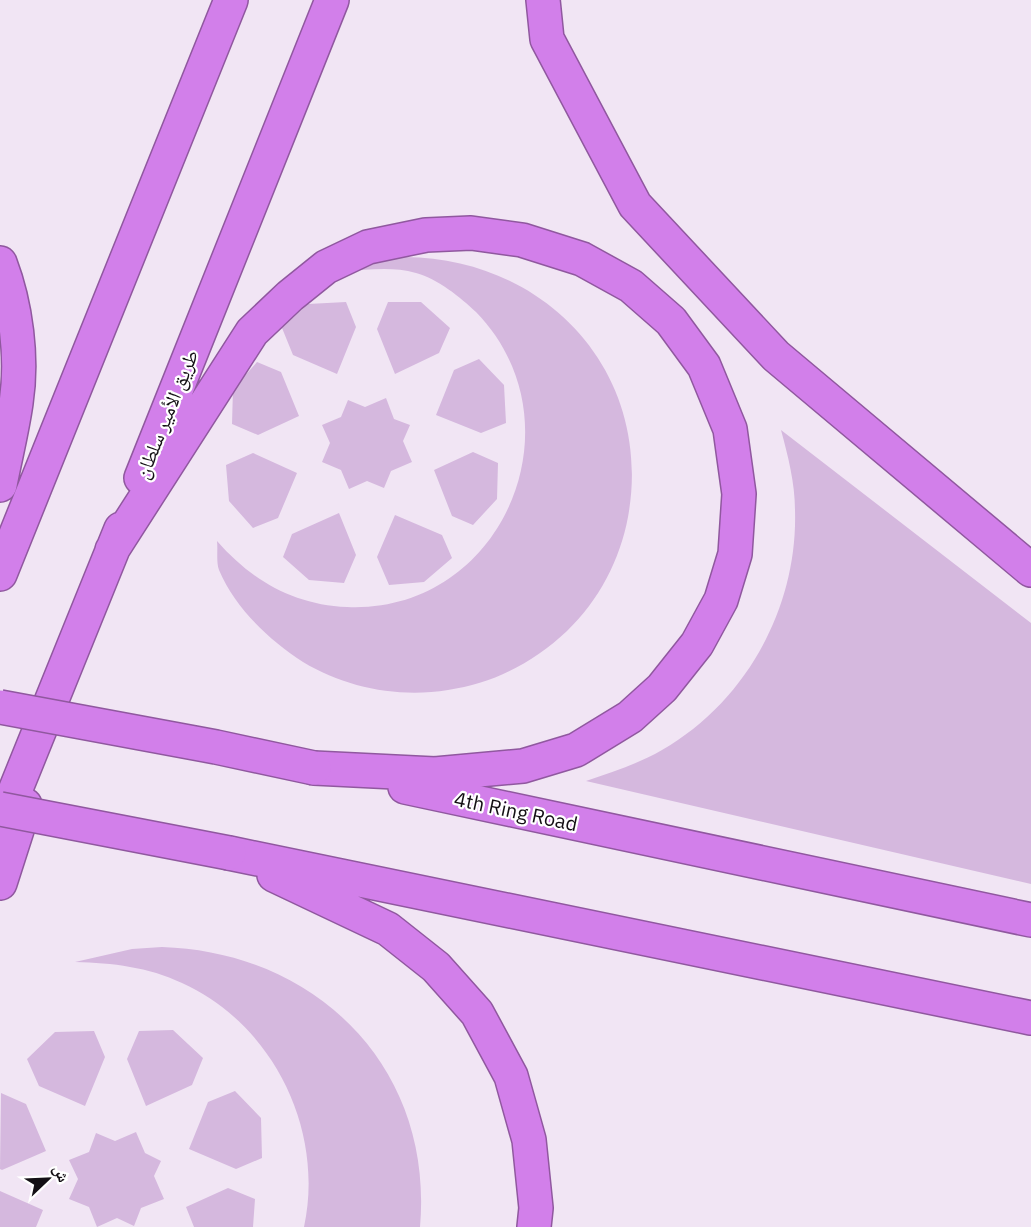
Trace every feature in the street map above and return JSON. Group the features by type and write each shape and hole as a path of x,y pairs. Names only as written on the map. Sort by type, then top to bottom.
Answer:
{"highway":[{"path":"0,574 231,0"},
{"name":"طريق الأمير سلطان","path":"0,828 332,0"},
{"path":"543,0 547,39 635,205 776,356 1031,570"},
{"path":"112,550 252,332 326,267 368,247 426,235 471,233 522,240 582,259 631,286 671,321 704,366 730,429 739,494 735,554 721,600 696,644 662,688 630,717 576,750 524,766 435,774 314,768"},
{"path":"0,263 9,288 17,345 17,401 0,485"},
{"path":"0,883 78,634"},
{"name":"4th Ring Road","path":"0,707 216,747 1031,920"},
{"path":"0,809 229,853 1031,1018"},
{"path":"229,853 388,929 436,967 477,1013 511,1076 529,1140 536,1208 534,1227"}],"shaded area":[{"path":"405,257 456,263 503,278 545,302 580,334 606,372 624,416 632,465 628,517 620,549 598,593 567,631 527,662 497,677 465,687 411,693 373,689 355,684 303,662 278,644 254,622 226,584 217,560 217,541 244,567 275,588 309,601 347,607 401,601 448,579 484,546 510,504 524,456 523,406 508,357 476,312 456,295 424,276 407,271 380,269 344,271 383,259"},
{"path":"346,302 356,327 337,374 293,355 282,328 308,304"},
{"path":"388,302 421,302 450,328 439,353 395,374 377,329"},
{"path":"479,359 504,385 506,423 481,433 436,415 454,370"},
{"path":"257,362 281,372 299,416 258,435 232,424 233,389"},
{"path":"386,398 394,419 410,425 403,441 412,462 391,471 384,488 367,481 349,489 341,470 322,462 330,443 322,425 341,417 348,400 365,407"},
{"path":"781,430 1031,623 1031,884 586,781 644,759 692,730 719,706 742,679 761,648 776,616 787,582 794,546 794,490"},
{"path":"473,452 498,463 497,499 473,525 452,516 434,470"},
{"path":"253,453 297,473 278,518 253,528 229,501 226,465"},
{"path":"339,513 356,555 344,583 309,580 283,557 292,534"},
{"path":"395,515 442,535 452,558 424,582 389,585 377,557"},
{"path":"162,947 218,954 270,970 315,996 354,1029 385,1070 407,1117 419,1170 420,1227 304,1227 309,1190 307,1154 299,1118 285,1084 266,1053 242,1025 214,1001 182,983 156,973 103,963 75,962 132,949"},
{"path":"173,1030 203,1058 192,1085 146,1106 127,1059 139,1031"},
{"path":"94,1031 105,1057 85,1106 39,1086 27,1059 55,1032"},
{"path":"235,1091 261,1118 262,1158 236,1169 189,1149 208,1102"},
{"path":"1,1093 26,1104 46,1151 2,1170 0,1169"},
{"path":"136,1132 145,1153 161,1161 154,1176 164,1199 141,1208 134,1226 117,1218 97,1227 89,1207 69,1199 78,1179 69,1160 89,1152 96,1133 115,1141"},
{"path":"228,1188 255,1199 253,1227 194,1227 186,1207"},
{"path":"0,1191 43,1210 36,1227 0,1227"}]}
